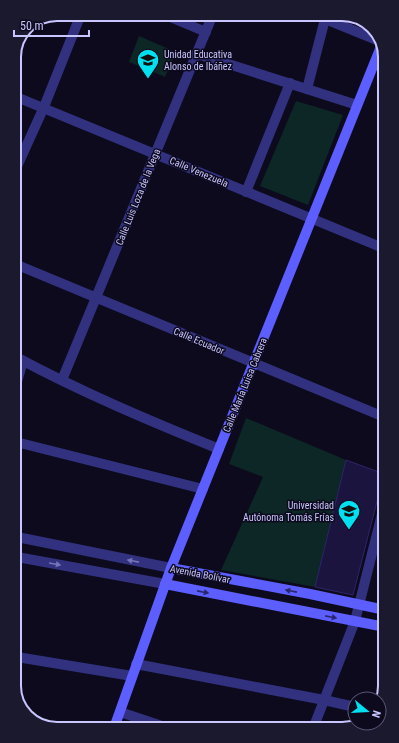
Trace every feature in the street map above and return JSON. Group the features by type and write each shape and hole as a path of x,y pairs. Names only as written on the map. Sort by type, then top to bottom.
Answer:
{"main road":[{"name":"Calle María Luisa Cabrera","path":"116,722 171,568 378,54"},
{"name":"Avenida Bolívar","path":"171,568 310,594 378,609"},
{"name":"Avenida Bolívar","path":"165,584 378,626"}],"street":[{"path":"21,158 44,107 78,21"},
{"path":"180,21 206,32"},
{"name":"Calle Luis Loza de la Vega","path":"62,380 210,21"},
{"path":"306,89 324,21"},
{"path":"330,21 373,39"},
{"path":"197,54 357,105"},
{"path":"246,192 290,83"},
{"name":"Calle Venezuela","path":"21,99 378,246"},
{"name":"Calle Ecuador","path":"21,266 378,415"},
{"path":"21,360 148,419 219,449"},
{"path":"21,443 203,489"},
{"path":"316,722 355,622 378,529"},
{"name":"Avenida Bolívar","path":"21,538 171,568"},
{"name":"Avenida Bolívar","path":"21,558 165,584"},
{"path":"21,658 132,676"},
{"path":"136,664 347,705"},
{"path":"120,712 150,722"}],"green space":[{"path":"139,36 176,52 165,77 129,62"},
{"path":"296,101 343,115 308,205 260,186"},
{"path":"246,418 346,460 315,587 221,570 263,477 229,464"}],"building":[{"name":"Universidad Autónoma Tomás Frías","path":"346,460 378,472 378,497 353,595 315,587"}],"place":[{"name":"Unidad Educativa Alonso de Ibáñez","path":"148,80"},
{"name":"Universidad Autónoma Tomás Frías","path":"349,530"}]}
